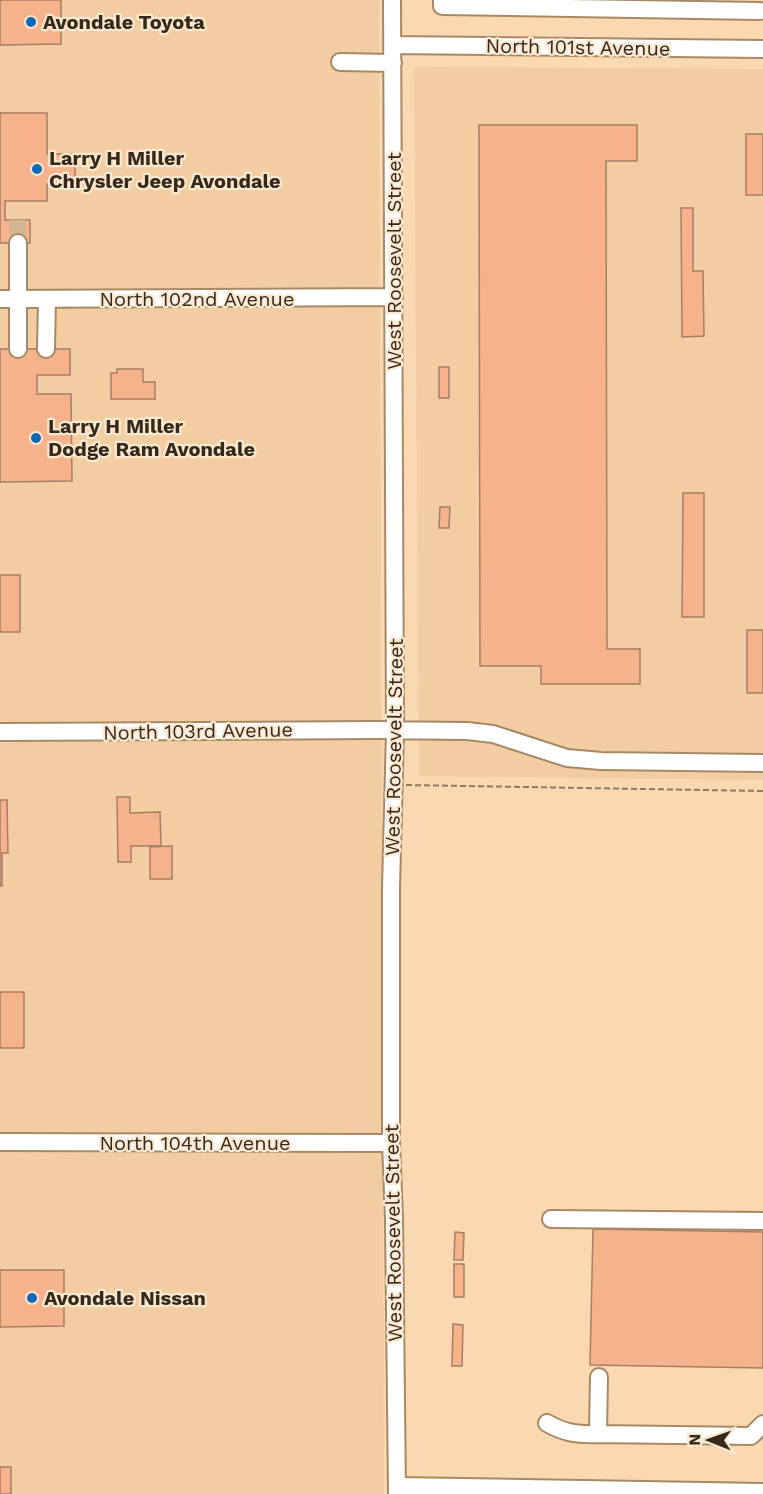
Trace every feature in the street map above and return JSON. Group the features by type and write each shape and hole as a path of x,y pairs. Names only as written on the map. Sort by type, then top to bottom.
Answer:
{"street":[{"name":"West Roosevelt Street","path":"393,0 395,730 391,1143 397,1490"},
{"path":"442,0 442,6 476,3 760,11"},
{"name":"North 101st Avenue","path":"393,45 763,49"},
{"path":"340,62 393,63"},
{"path":"18,243 18,349"},
{"name":"North 102nd Avenue","path":"0,299 394,297"},
{"path":"46,349 47,299"},
{"name":"North 103rd Avenue","path":"0,732 395,730 493,734 567,759 763,763"},
{"name":"North 104th Avenue","path":"0,1142 391,1143"},
{"path":"551,1219 763,1221"},
{"path":"598,1434 599,1377"},
{"path":"547,1423 563,1432 582,1435 751,1436 763,1424"},
{"path":"397,1490 763,1492"}],"path":[{"path":"394,785 763,791"}],"shaded area":[{"path":"0,0 379,0 384,1494 0,1494"},
{"path":"414,67 763,69 763,780 419,776"}],"building":[{"name":"Avondale Toyota","path":"0,0 61,0 61,44 0,45"},
{"name":"Larry H Miller Chrysler Jeep Avondale","path":"0,113 47,113 47,154 75,154 75,184 47,184 47,201 5,201 5,220 30,220 30,243 0,243"},
{"path":"479,125 637,125 637,161 606,161 607,649 640,649 640,684 541,684 541,666 480,666"},
{"path":"746,134 763,134 763,195 746,195"},
{"path":"681,208 693,208 693,271 703,271 704,336 682,337"},
{"name":"Larry H Miller Dodge Ram Avondale","path":"0,349 70,349 70,375 37,375 37,394 71,394 72,481 0,482"},
{"path":"439,367 449,367 449,398 439,398"},
{"path":"117,369 143,369 143,382 155,382 155,399 111,399 111,373 117,373"},
{"path":"683,493 704,493 704,617 682,617"},
{"path":"440,507 450,507 449,528 439,528"},
{"path":"0,575 20,575 20,632 0,632"},
{"path":"747,630 763,630 763,693 747,693"},
{"path":"117,797 130,797 130,813 160,812 161,846 131,846 131,862 118,862"},
{"path":"0,800 7,800 8,853 2,853 2,886 0,886"},
{"path":"172,846 172,879 150,879 150,847"},
{"path":"0,992 24,992 24,1048 0,1048"},
{"path":"593,1229 763,1232 763,1368 590,1365"},
{"path":"455,1232 464,1233 463,1260 454,1260"},
{"path":"454,1264 464,1264 464,1297 454,1297"},
{"name":"Avondale Nissan","path":"0,1270 64,1270 64,1326 0,1327"},
{"path":"453,1324 463,1325 462,1366 452,1366"},
{"path":"0,1467 11,1467 11,1494 0,1494"}],"tunnel":[{"path":"18,220 18,243"}],"place":[{"name":"Avondale Toyota","path":"31,22"},
{"name":"Larry H Miller Chrysler Jeep Avondale","path":"37,169"},
{"name":"Larry H Miller Dodge Ram Avondale","path":"36,438"},
{"name":"Avondale Nissan","path":"32,1298"}]}
